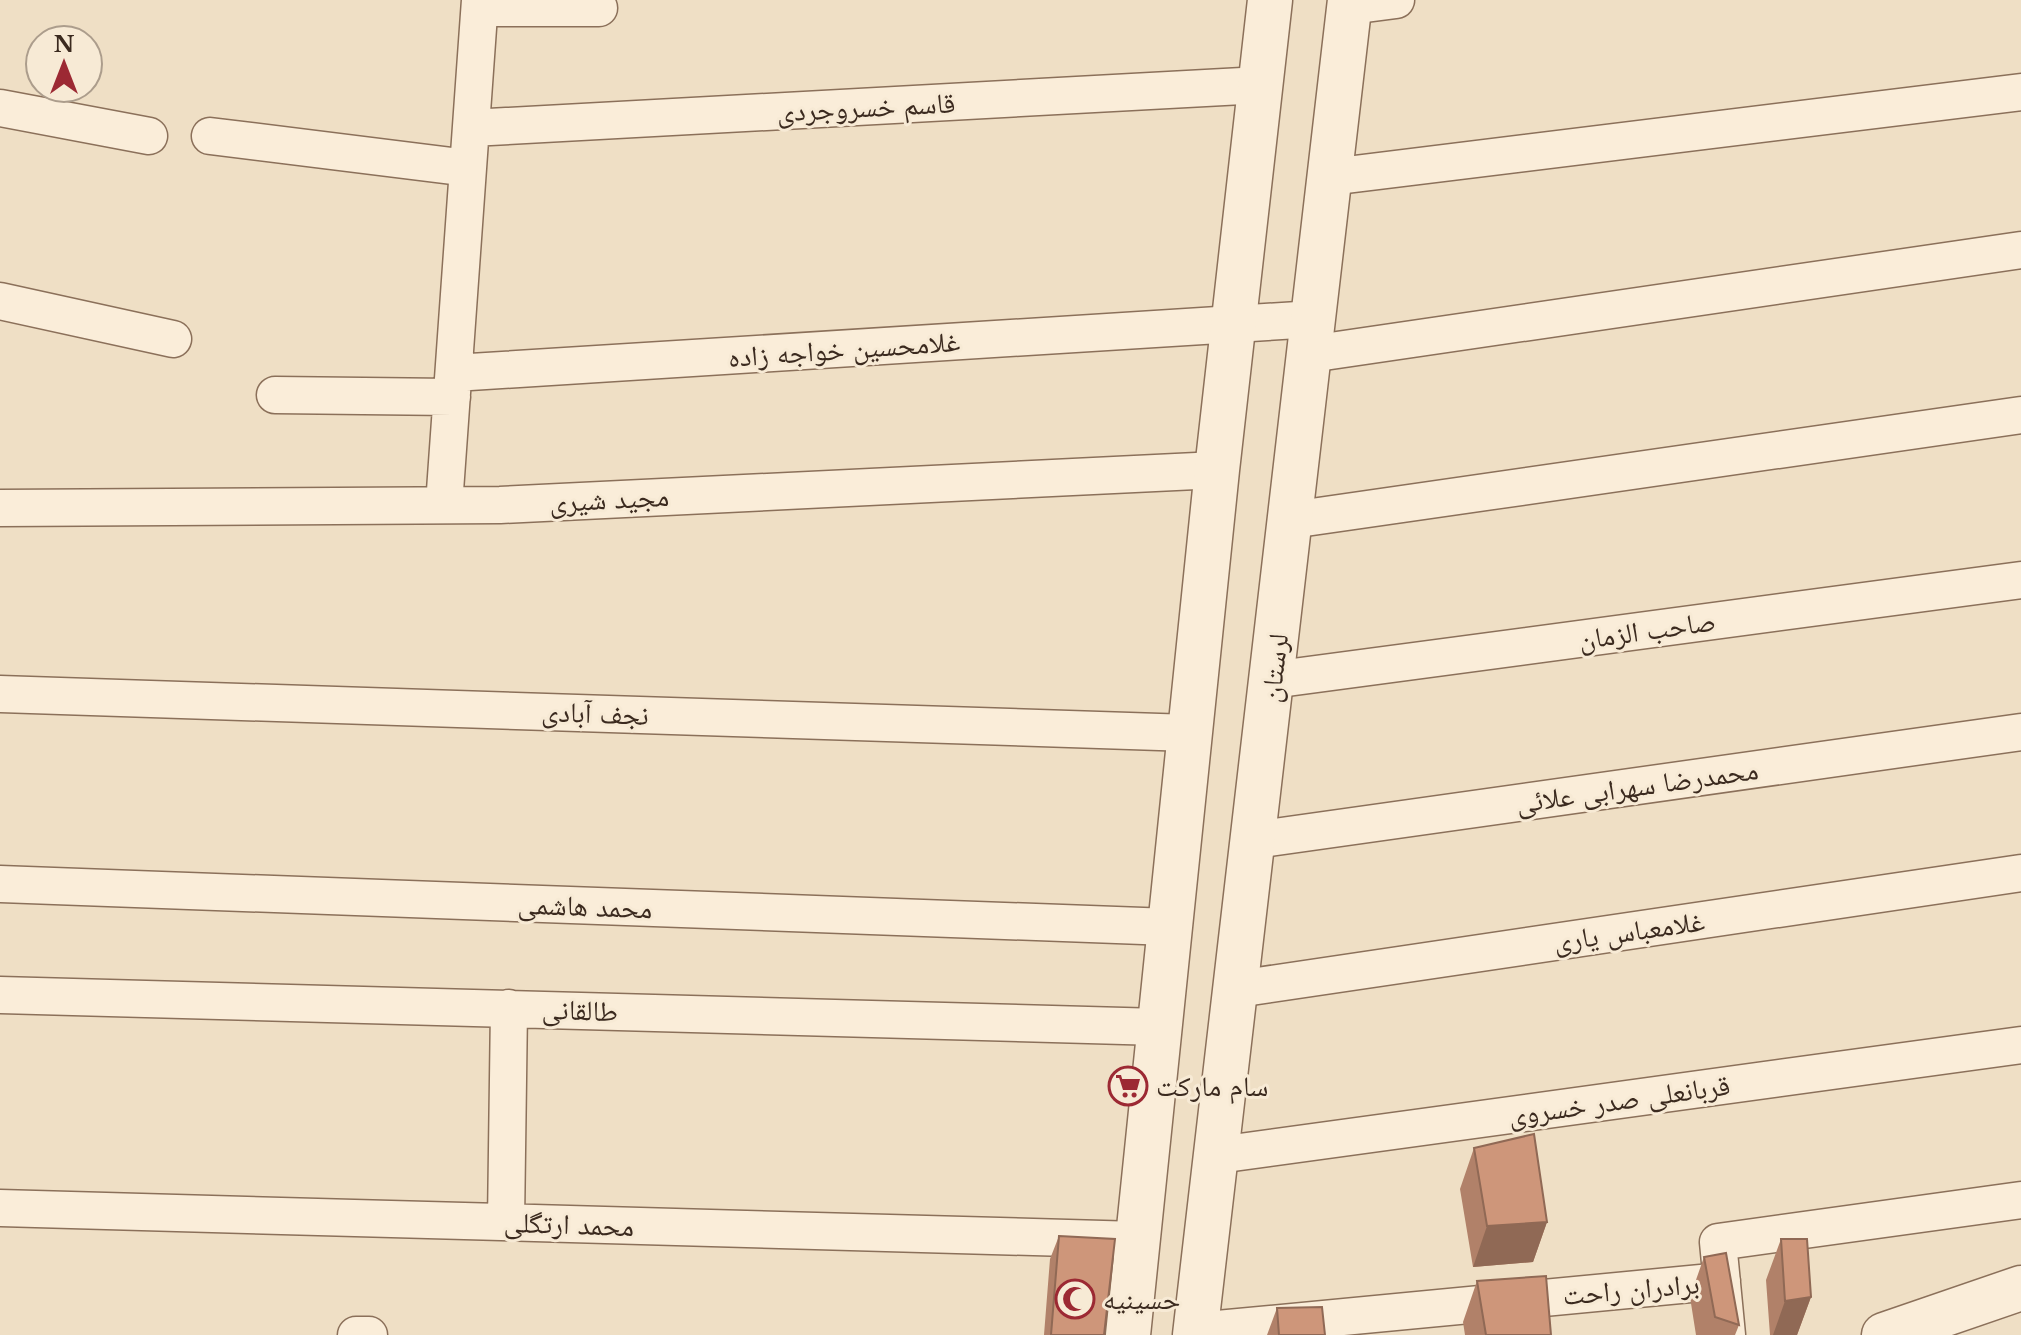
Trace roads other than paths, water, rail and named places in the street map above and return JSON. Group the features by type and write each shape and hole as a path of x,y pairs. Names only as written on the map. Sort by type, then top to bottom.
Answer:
{"street":[{"path":"1128,1335 1217,470 1270,0"},
{"path":"1350,3 1396,0"},
{"name":"لرستان","path":"1195,1333 1350,3"},
{"path":"444,505 480,4 599,8"},
{"name":"قاسم خسروجردی","path":"471,128 1261,85"},
{"path":"1330,177 2021,92"},
{"path":"0,108 149,136"},
{"path":"210,136 468,168"},
{"name":"غلامحسین خواجه زاده","path":"275,395 453,385 1234,325 1312,337 2021,250"},
{"path":"0,301 173,339"},
{"path":"1291,520 2021,415"},
{"name":"مجید شیری","path":"0,508 444,505 1217,470"},
{"name":"صاحب الزمان","path":"1272,680 2021,580"},
{"name":"نجف آبادی","path":"0,694 1190,733"},
{"name":"محمدرضا سهرابی علائی","path":"1254,840 2021,732"},
{"name":"غلامعباس یاری","path":"1237,989 2021,873"},
{"name":"محمد هاشمی","path":"0,884 1170,927"},
{"name":"طالقانی","path":"0,995 1160,1027"},
{"path":"506,1222 509,1008"},
{"name":"قربانعلی صدر خسروی","path":"1218,1155 2021,1045"},
{"name":"برادران راحت","path":"1195,1333 1722,1281 1718,1242 2021,1200"},
{"name":"محمد ارتگلی","path":"0,1208 1138,1240"},
{"path":"1722,1281 1727,1335"},
{"path":"1884,1335 2021,1288"},
{"path":"356,1335 369,1335"}],"place":[{"name":"سام مارکت","path":"1128,1086"},
{"name":"حسینیه","path":"1075,1299"}]}
